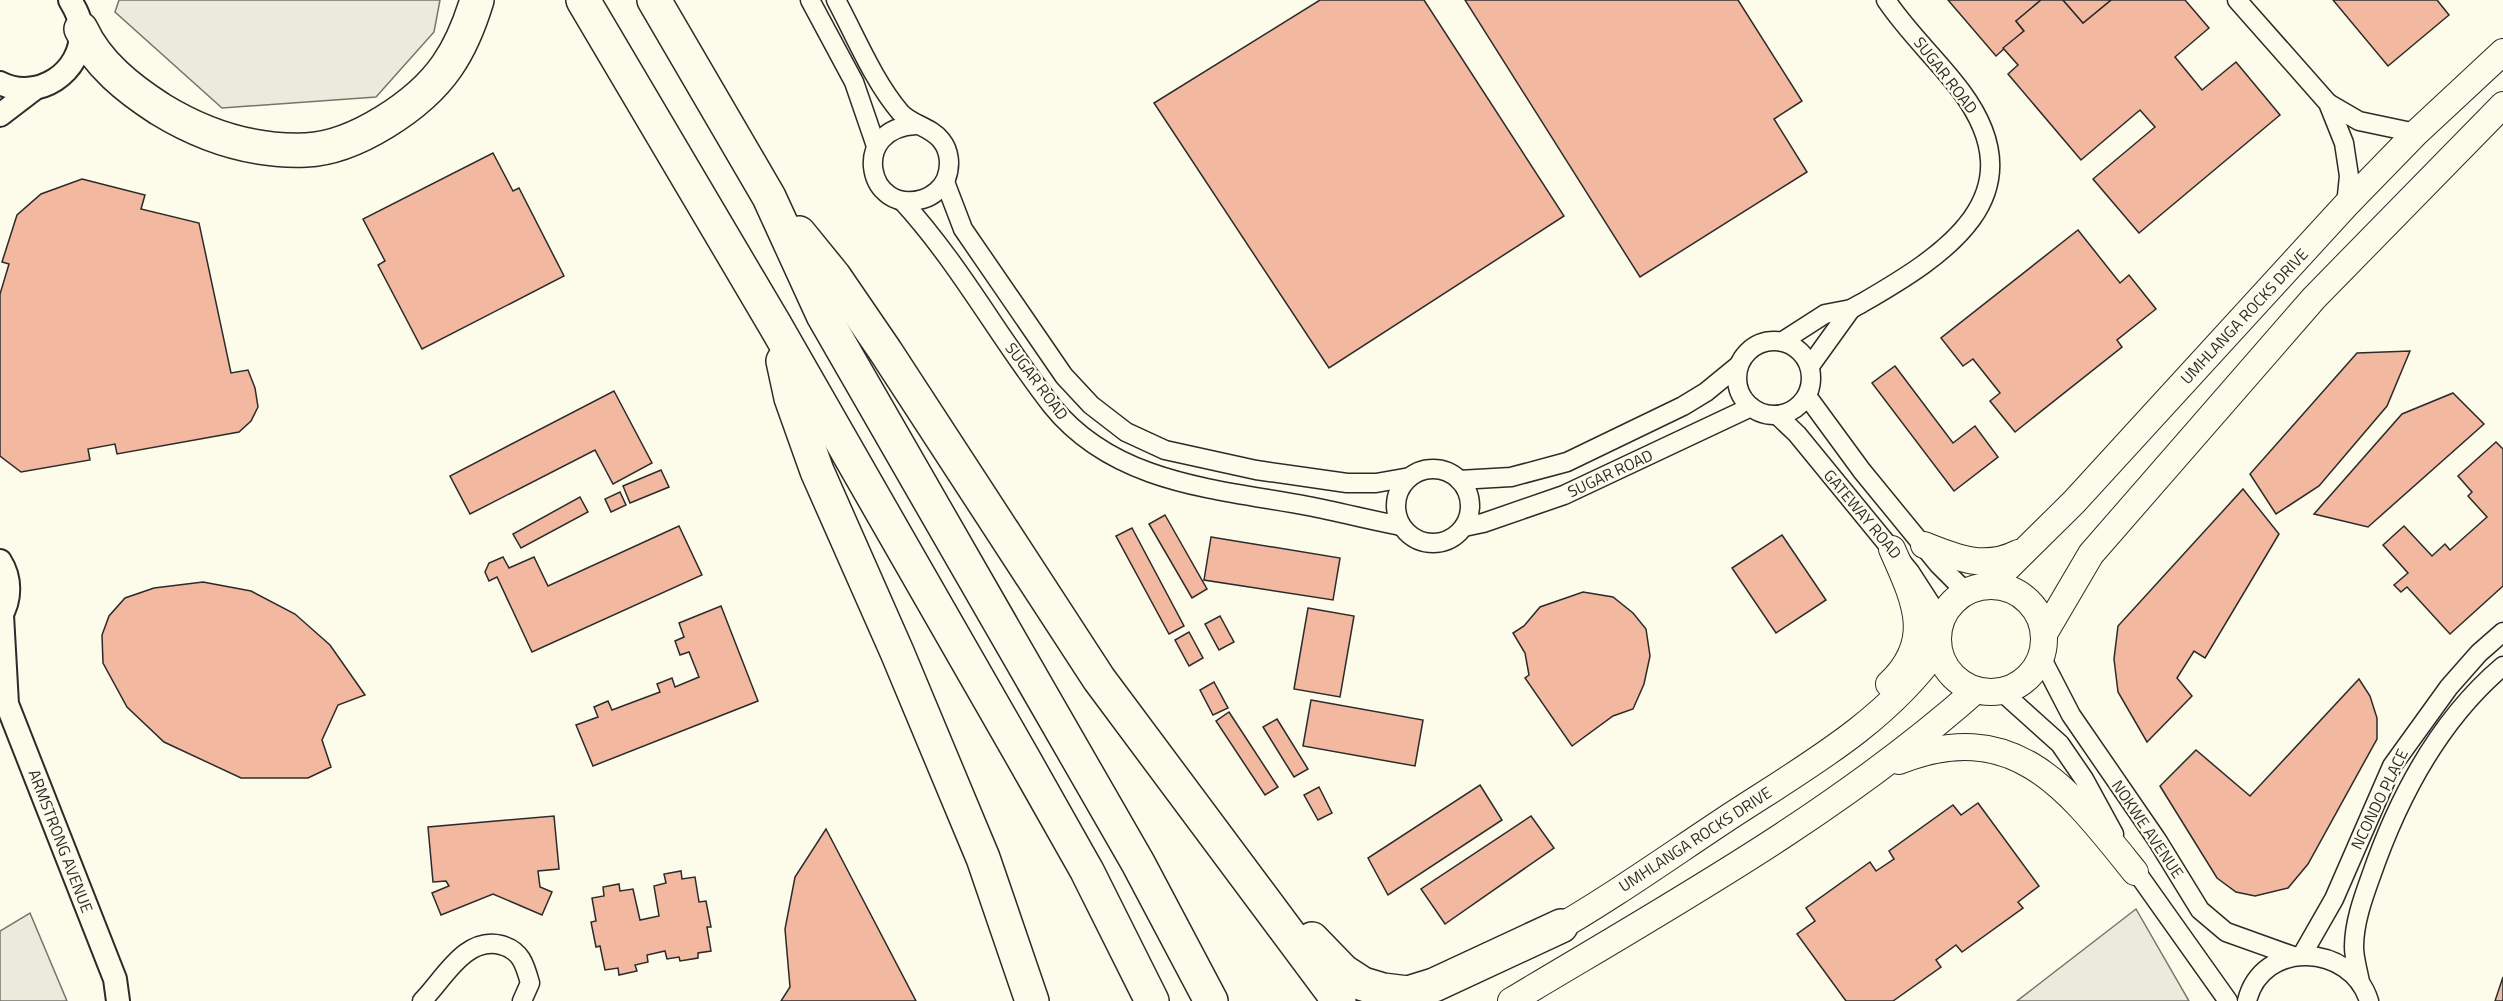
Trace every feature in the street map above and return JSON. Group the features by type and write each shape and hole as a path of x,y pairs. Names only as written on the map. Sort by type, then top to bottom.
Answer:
{"highway":[{"path":"77,11 111,72 142,98 182,123 224,140 268,148 308,150 342,142 396,116 447,67 469,27 477,0"},
{"path":"583,0 775,325 1087,871 1152,1001"},
{"path":"654,0 769,197 823,315 1138,863 1211,1001"},
{"path":"769,197 841,286 1099,679 1339,1001"},
{"path":"775,325 791,399 817,471 897,652 983,858 1032,1001"},
{"path":"1232,856 1343,971 1363,984 1383,990 1408,993 1434,985 1561,926"}],"main road":[{"name":"UMHLANGA ROCKS DRIVE","path":"1990,585 2074,502 2416,133 2503,52"},
{"path":"1511,1001 1793,828 1988,691 2028,677 2091,554 2314,298 2503,105"},
{"path":"1924,545 1953,557 1983,562 2002,561 2025,550"},
{"path":"1798,772 1811,754 1899,675 1912,653 1918,633 1916,613 1892,549"},
{"path":"1988,691 1964,685 1951,674 1938,648 1941,620 1951,603 1966,592 1990,585 2007,588 2026,598 2038,614 2043,646"},
{"name":"UMHLANGA ROCKS DRIVE","path":"1429,1001 1561,926 1798,772 1884,710 1907,689 1938,648"},
{"path":"1876,770 1940,749 1976,746 2001,750 2033,766 2060,787 2106,836 2135,872"}],"street":[{"path":"810,0 854,82 876,146 873,170 877,181 884,191 902,201 927,198 937,192 945,182 949,162 945,147 936,134 916,126 893,103 836,0"},
{"name":"SUGAR ROAD","path":"1783,341 1825,314 1851,309 1915,271 1958,238 1978,210 1988,180 1987,142 1978,117 1962,93 1886,0"},
{"path":"2237,0 2328,104 2344,143 2349,176 2346,206"},
{"path":"0,115 34,89 59,78 69,68 78,50 77,11"},
{"path":"0,83 13,88 34,89"},
{"path":"2328,104 2359,121 2416,133"},
{"path":"876,146 893,130 916,126"},
{"name":"SUGAR ROAD","path":"945,182 963,229 1064,376 1085,400 1126,432 1165,450 1256,470 1347,483 1376,483 1410,477"},
{"name":"SUGAR ROAD","path":"902,201 931,233 1053,407 1094,445 1140,470 1193,486 1307,506 1401,526"},
{"name":"SUGAR ROAD","path":"1810,366 1851,309"},
{"path":"1774,340 1783,341 1797,348 1810,366 1812,381 1807,396 1797,407 1777,415 1763,413 1750,407 1739,392 1737,374 1739,365 1743,357 1756,344 1774,340"},
{"name":"SUGAR ROAD","path":"1460,480 1511,477 1567,462 1683,406 1706,392 1739,365"},
{"name":"GATEWAY ROAD","path":"1807,396 1862,471 1939,566 1966,592"},
{"name":"SUGAR ROAD","path":"1464,527 1483,523 1564,495 1750,407"},
{"name":"GATEWAY ROAD","path":"1777,415 1797,434 1892,549 1929,597 1941,620"},
{"path":"1437,469 1446,471 1460,480 1467,490 1470,503 1464,527 1450,539 1431,543 1412,537 1401,526 1397,517 1396,500 1403,483 1410,477 1419,471 1437,469"},
{"name":"ARMSTRONG AVENUE","path":"0,561 7,577 8,599 1,616 4,700 116,990 135,1001"},
{"name":"NCONDO PLACE","path":"2298,956 2334,899 2392,766 2410,737 2479,653 2503,632"},
{"name":"NOKWE AVENUE","path":"2043,646 2071,715 2157,840 2200,910 2226,932 2298,956"},
{"name":"NCONDO PLACE","path":"2367,996 2354,947 2356,925 2367,887 2392,821 2429,753 2466,702 2503,666"},
{"name":"NOKWE AVENUE","path":"1988,691 2060,744 2084,779 2135,872 2228,1001"},
{"path":"422,1001 467,950 484,943 507,946 522,958 530,983 522,1001"},
{"path":"2247,1001 2255,983 2265,971 2298,956"},
{"name":"NCONDO PLACE","path":"2298,956 2319,956 2335,961 2349,970 2367,996"}],"shaded area":[{"path":"119,0 440,0 434,32 376,97 222,108 115,12"},
{"path":"2136,909 2189,1001 2017,1001"},
{"path":"30,913 67,1001 0,1001 0,931"}],"building":[{"path":"1320,0 1424,0 1564,216 1329,368 1154,103"},
{"path":"1465,0 1738,0 1802,101 1774,119 1807,172 1640,277"},
{"path":"1948,0 2041,0 2016,21 2024,31 1996,56"},
{"path":"2041,0 2063,0 2083,23 2111,0 2185,0 2209,28 2175,57 2202,90 2236,62 2280,115 2139,233 2093,179 2155,127 2140,110 2081,160 2008,74 2018,65 2003,48 2024,31 2016,21"},
{"path":"2063,0 2111,0 2083,23"},
{"path":"2333,0 2437,0 2449,15 2388,66"},
{"path":"493,153 513,191 519,188 564,276 422,349 378,265 385,261 363,219"},
{"path":"82,179 145,195 141,209 199,223 231,373 248,370 255,388 258,407 251,421 239,432 117,454 115,444 88,449 90,460 21,472 0,456 0,294 9,264 2,262 17,215 41,194"},
{"path":"2078,230 2120,283 2129,275 2156,309 2117,340 2122,347 2015,432 1990,401 2000,393 1973,359 1963,366 1941,338"},
{"path":"2410,351 2387,406 2319,486 2276,514 2250,474 2357,353"},
{"path":"1895,366 1953,443 1975,426 1998,457 1954,491 1872,383"},
{"path":"614,391 652,463 613,484 595,450 470,514 450,476"},
{"path":"2453,393 2484,424 2368,527 2314,514 2402,414"},
{"path":"2496,442 2503,449 2503,586 2450,634 2407,587 2401,592 2394,585 2408,573 2383,545 2404,526 2432,556 2445,544 2450,550 2487,517 2468,496 2472,492 2458,476"},
{"path":"661,470 669,487 630,503 623,486"},
{"path":"2243,489 2279,534 2205,658 2194,651 2177,678 2192,696 2147,742 2118,692 2114,659 2118,626"},
{"path":"620,492 626,505 611,512 605,499"},
{"path":"580,497 588,512 521,548 513,534"},
{"path":"1165,515 1207,589 1192,598 1149,524"},
{"path":"679,526 702,575 532,652 497,577 489,581 485,572 489,563 503,557 509,568 534,557 548,586"},
{"path":"1132,528 1184,626 1169,634 1116,536"},
{"path":"1782,535 1826,600 1776,633 1732,568"},
{"path":"1211,537 1340,558 1333,600 1204,580"},
{"path":"203,582 251,591 295,614 330,645 365,695 338,705 322,740 331,767 308,778 241,778 164,742 127,707 103,663 102,635 109,616 125,598 154,588"},
{"path":"1583,592 1613,597 1633,613 1646,629 1650,656 1644,684 1633,709 1613,716 1572,746 1525,678 1529,675 1525,653 1513,633 1524,626 1540,607"},
{"path":"721,606 758,701 593,766 576,725 598,717 594,707 608,701 612,710 660,692 657,684 672,678 675,687 699,677 689,652 680,655 675,641 684,637 679,623"},
{"path":"1308,608 1354,616 1340,697 1294,689"},
{"path":"1220,616 1234,642 1219,650 1205,624"},
{"path":"1189,632 1203,658 1189,666 1175,640"},
{"path":"2359,679 2370,696 2377,718 2377,739 2308,864 2288,888 2255,896 2236,892 2217,878 2160,786 2196,750 2250,796"},
{"path":"1214,682 1228,708 1213,715 1200,690"},
{"path":"1311,700 1423,720 1415,766 1303,746"},
{"path":"1229,712 1278,787 1265,795 1216,721"},
{"path":"1277,719 1308,769 1294,777 1263,727"},
{"path":"1480,785 1502,820 1388,895 1368,858"},
{"path":"1319,787 1332,813 1318,820 1304,795"},
{"path":"1978,803 2039,886 2018,902 2023,908 1962,952 1956,945 1936,960 1941,967 1893,1001 1846,1001 1797,934 1815,921 1806,908 1870,862 1876,871 1894,859 1889,851 1953,805 1961,815"},
{"path":"554,816 559,869 538,871 540,887 552,892 542,915 493,894 441,915 432,893 449,886 446,881 433,882 428,827"},
{"path":"1531,816 1554,848 1445,924 1421,889"},
{"path":"826,829 916,1001 781,1001 790,987 785,929 795,877"},
{"path":"681,871 682,879 695,877 699,902 706,901 711,927 707,927 711,951 698,953 698,958 680,961 679,957 667,959 665,951 647,955 648,962 635,965 637,971 619,975 618,968 605,970 600,946 596,947 591,922 596,921 592,898 604,896 603,887 619,884 620,891 633,889 640,920 659,916 654,886 666,883 664,874"},
{"path":"2503,977 2503,1001 2495,1001"}]}
